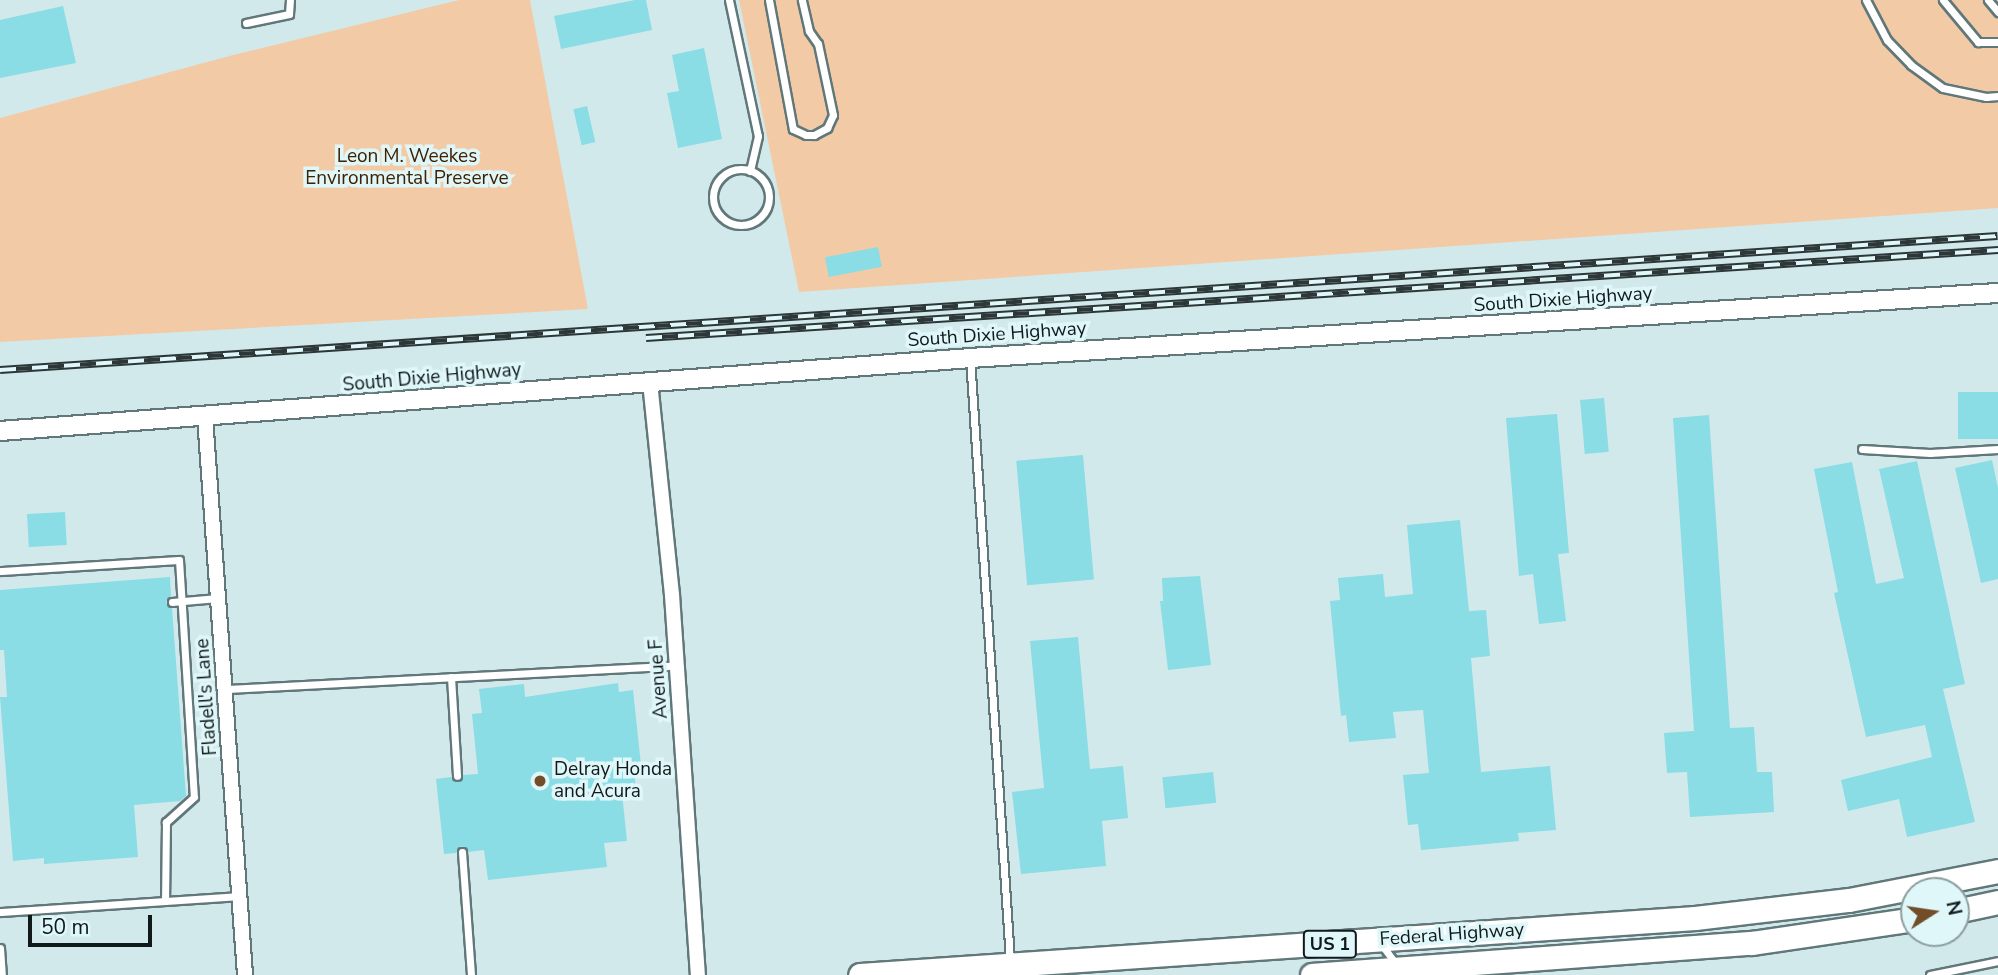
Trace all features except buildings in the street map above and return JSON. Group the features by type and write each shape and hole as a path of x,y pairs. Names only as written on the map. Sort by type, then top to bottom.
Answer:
{"main road":[{"name":"Federal Highway","path":"860,975 1009,970 1695,918 1881,894 1998,871"},
{"path":"1856,928 1881,894"},
{"path":"1970,908 1998,902"},
{"name":"Federal Highway","path":"1311,975 1474,969 1742,944 1900,921"}],"street":[{"name":"South Dixie Highway","path":"0,431 970,358 1998,293"},
{"name":"Avenue F","path":"650,382 677,664 698,975"},
{"name":"Fladell's Lane","path":"205,417 246,975"}],"lane":[{"path":"246,23 289,14 290,0"},
{"path":"729,0 758,136 751,171"},
{"path":"769,0 793,129 806,135 814,135 827,128 833,115 818,44 809,31 802,0"},
{"path":"1866,0 1886,40 1911,65 1943,88 1986,97 1998,96"},
{"path":"1942,0 1978,42 1998,42"},
{"path":"1988,0 1998,12"},
{"path":"735,170 751,171 763,180 768,203 754,222 731,223 715,206 716,183 735,170"},
{"path":"970,358 1009,970"},
{"path":"1862,449 1930,453 1998,449"},
{"path":"0,571 179,560 194,797 166,822 165,901"},
{"path":"172,602 219,598"},
{"path":"226,689 677,664"},
{"path":"451,677 457,776"},
{"path":"462,852 471,975"},
{"path":"0,912 241,896"},
{"path":"1379,940 1401,972"},
{"path":"0,948 2,975"},
{"path":"1930,975 1998,961"}],"green space":[{"name":"Leon M. Weekes Environmental Preserve","path":"459,0 530,0 588,309 0,342 0,118 233,55"},
{"path":"739,0 1998,0 1998,208 799,292"}],"railway":[{"path":"0,370 1998,236"},
{"path":"646,338 1998,250"}],"place":[{"name":"Delray Honda and Acura","path":"540,781"}]}
